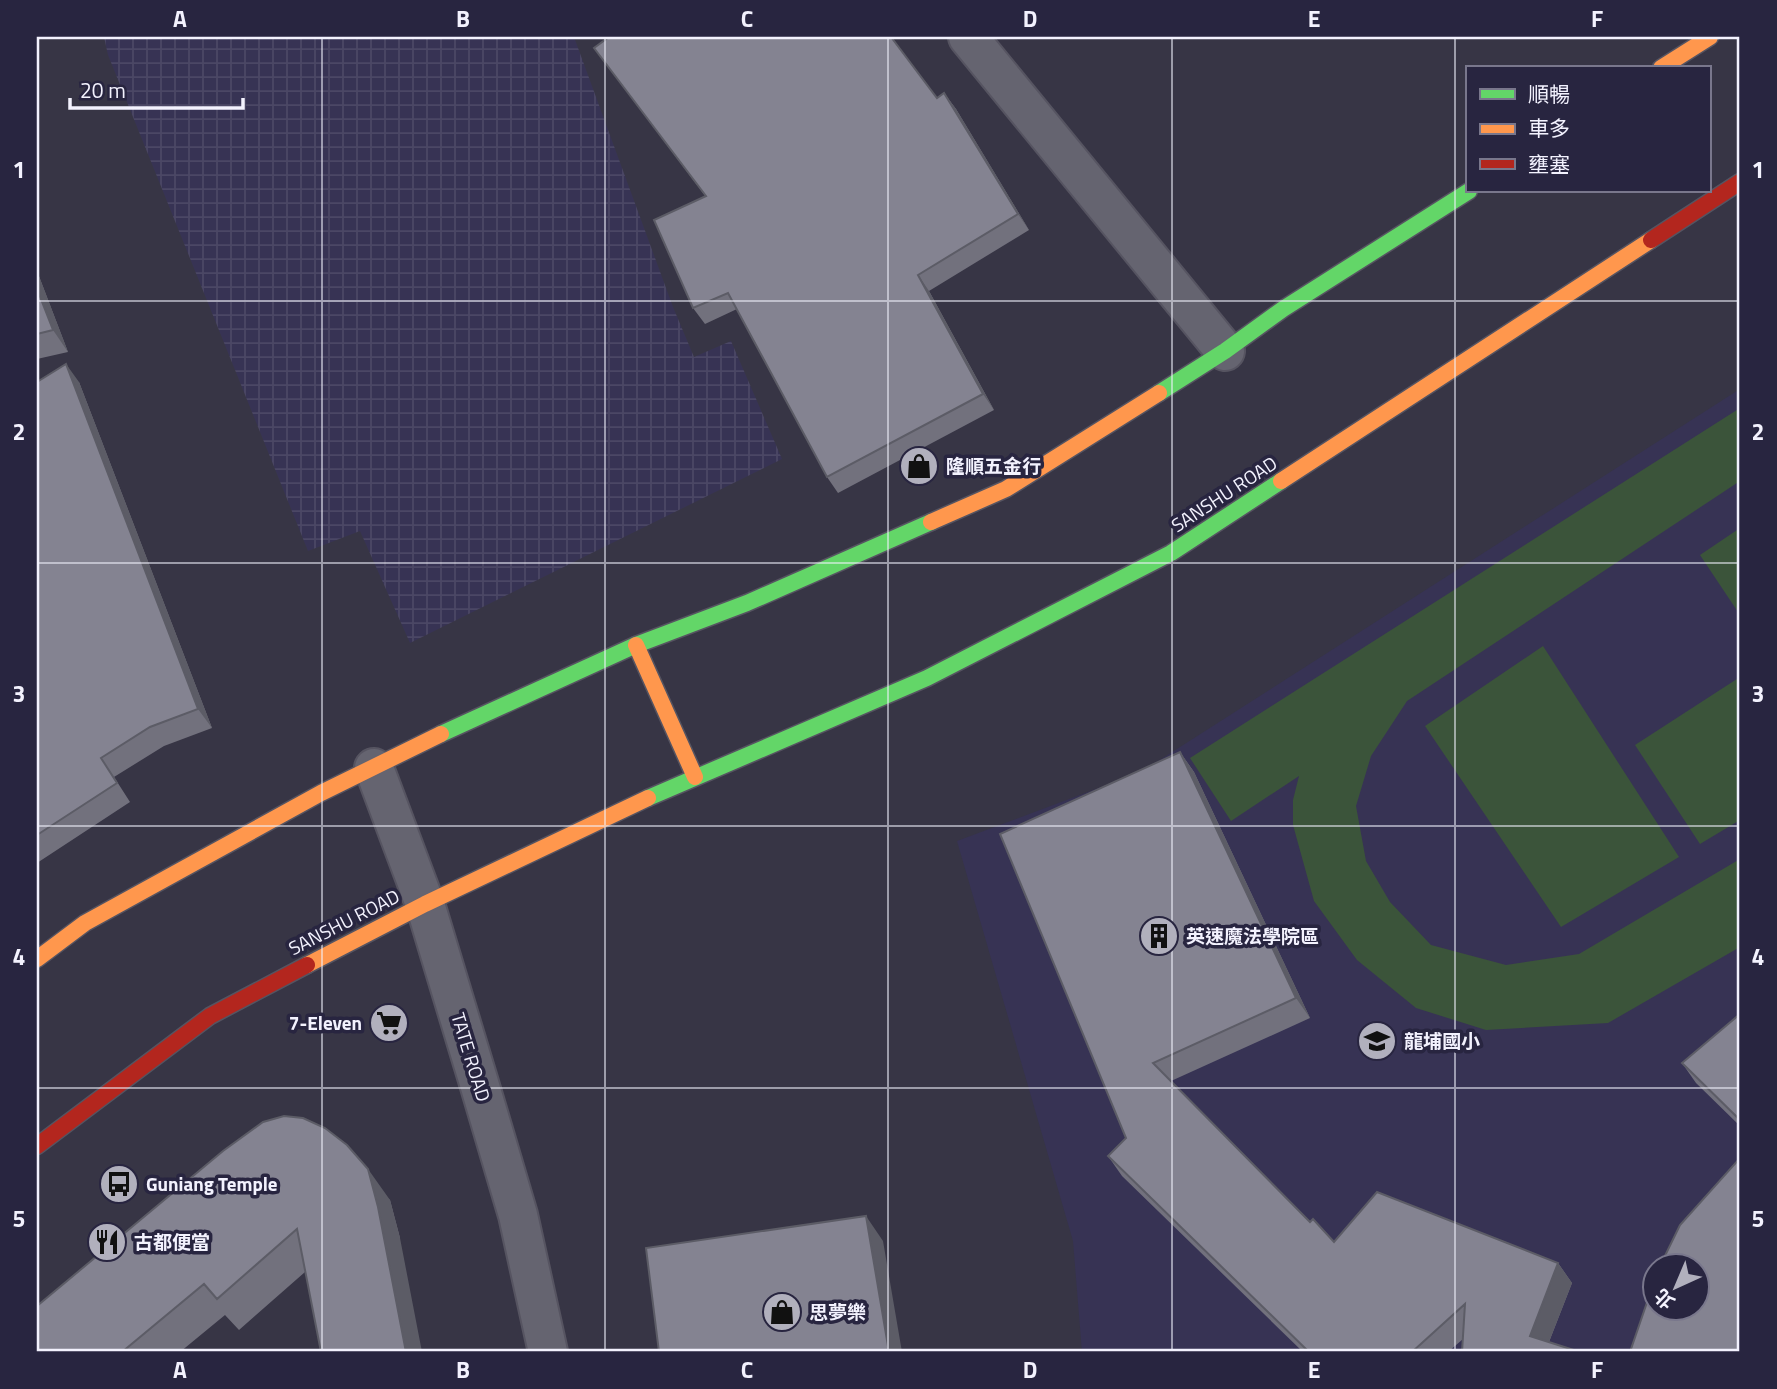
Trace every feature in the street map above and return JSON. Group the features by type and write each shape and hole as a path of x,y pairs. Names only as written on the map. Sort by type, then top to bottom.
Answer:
{"street":[{"path":"968,37 1225,351"},
{"path":"1664,66 1710,37"},
{"name":"SANSHU ROAD","path":"37,1146 211,1016 425,904 695,777 927,678 1171,553 1740,182"},
{"path":"37,959 85,923 321,793 457,726 636,645 747,604 1006,489 1225,351 1283,309 1467,192"},
{"path":"636,645 695,777"},
{"name":"TATE ROAD","path":"373,768 425,904 518,1215 548,1352"}],"shaded area":[{"path":"104,37 574,37 673,307 694,357 731,341 782,459 410,643 360,531 308,551 108,55"},
{"name":"龍埔國小","path":"1740,389 1740,1352 1082,1352 1073,1241 957,841 1141,772"}],"green space":[{"path":"1740,408 1740,481 1407,701 1371,756 1356,806 1366,861 1390,902 1431,945 1506,965 1579,954 1740,859 1740,947 1608,1023 1486,1030 1416,1008 1357,960 1314,901 1293,825 1293,800 1299,776 1231,821 1190,758"},
{"path":"1740,528 1740,615 1700,555"},
{"path":"1543,646 1679,857 1561,927 1425,726"},
{"path":"1740,677 1740,820 1700,844 1635,745"}],"building":[{"path":"609,37 891,37 937,98 944,93 1018,214 918,275 983,394 827,477 728,293 693,308 654,220 706,196 594,48"},
{"path":"37,289 53,330 37,334"},
{"path":"66,364 198,709 150,727 101,758 117,783 37,835 37,382"},
{"path":"1180,752 1296,998 1153,1063 1310,1222 1313,1219 1334,1242 1377,1192 1558,1263 1530,1336 1580,1352 1462,1352 1465,1304 1412,1352 1309,1352 1108,1156 1126,1138 1000,834"},
{"path":"1740,1014 1740,1120 1682,1063"},
{"path":"284,1116 303,1118 325,1128 347,1145 368,1169 406,1352 321,1352 297,1229 217,1299 204,1284 122,1352 37,1352 37,1306 223,1151 263,1122"},
{"path":"1740,1158 1740,1352 1630,1352 1640,1322 1710,1322 1710,1252 1667,1252 1680,1225"},
{"name":"思夢樂","path":"866,1216 889,1352 659,1352 646,1248"}],"traffic: fast":[{"path":"1159,393 1225,351 1283,309 1467,192"},
{"path":"648,798 927,678 1171,553 1281,481"},
{"path":"441,734 636,645 747,603 931,522"}],"traffic: slow":[{"path":"1664,66 1710,37"},
{"path":"1281,481 1651,240"},
{"path":"931,522 1006,489 1159,393"},
{"path":"636,645 695,777"},
{"path":"37,959 85,923 321,793 441,734"},
{"path":"307,965 425,904 648,798"}],"traffic: jam":[{"path":"1651,240 1740,182"},
{"path":"37,1146 210,1016 307,965"}],"place":[{"name":"隆順五金行","path":"919,466"},
{"name":"英速魔法學院區","path":"1159,936"},
{"name":"7-Eleven","path":"389,1023"},
{"name":"龍埔國小","path":"1377,1041"},
{"name":"Guniang Temple","path":"119,1184"},
{"name":"古都便當","path":"107,1242"},
{"name":"思夢樂","path":"782,1312"}]}
